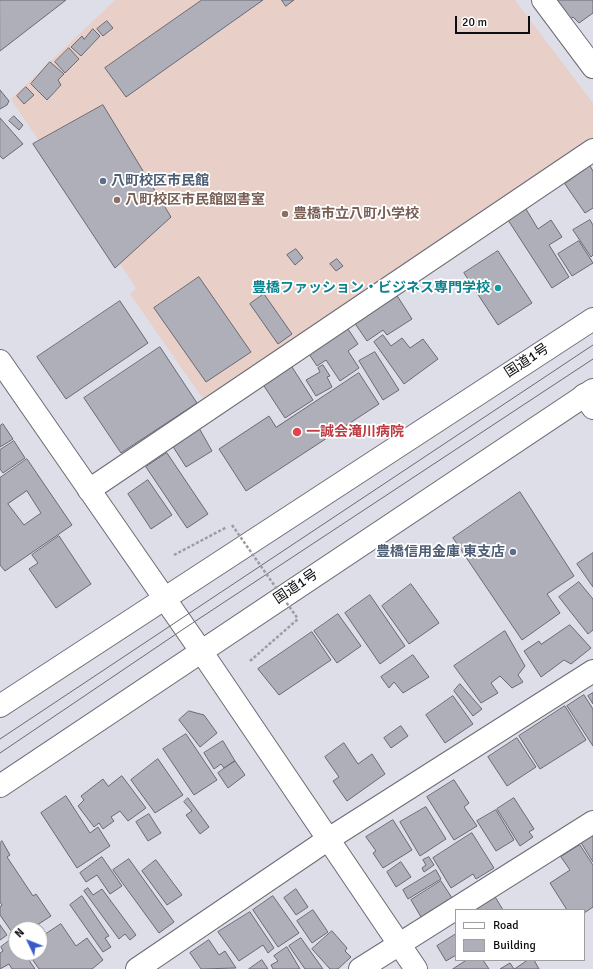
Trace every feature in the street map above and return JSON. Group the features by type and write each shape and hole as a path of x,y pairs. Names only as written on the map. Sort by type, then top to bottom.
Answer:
{"main road":[{"path":"543,0 590,55"},
{"path":"90,490 593,150"},
{"name":"国道1号","path":"0,706 593,318"},
{"path":"4,374 90,490 416,969"},
{"name":"国道1号","path":"0,786 200,651 590,398"},
{"path":"138,969 327,840 593,671"},
{"path":"360,969 593,822"}],"path":[{"path":"174,555 232,524 298,619 250,661"}],"shaded area":[{"name":"豊橋市立八町小学校","path":"115,0 515,0 593,103 593,141 203,399 130,294 136,288 11,99"}],"building":[{"path":"0,0 66,0 0,51"},
{"path":"202,0 263,0 126,97 105,68"},
{"path":"282,0 294,0 286,6"},
{"path":"552,0 593,0 593,13 579,23 573,17 568,21"},
{"path":"107,21 113,28 103,36 97,29"},
{"path":"93,29 100,36 81,56 71,47 82,36 84,39"},
{"path":"69,48 79,59 65,73 55,62"},
{"path":"50,62 64,74 58,80 61,85 47,100 31,84"},
{"path":"26,87 34,95 24,104 17,96"},
{"path":"0,90 9,101 7,105 0,109"},
{"name":"八町校区市民館","path":"103,105 171,217 115,268 33,144"},
{"path":"14,116 23,125 19,130 9,121"},
{"path":"0,118 23,144 3,159 0,156"},
{"path":"590,166 593,171 593,208 585,213 565,184"},
{"path":"526,209 538,229 551,220 562,237 549,245 569,277 552,288 508,220"},
{"path":"590,220 593,225 593,255 591,257 573,230"},
{"path":"579,241 593,263 572,276 558,254"},
{"path":"296,249 303,258 295,265 287,255"},
{"name":"豊橋ファッション・ビジネス専門学校","path":"498,251 532,303 498,325 464,273"},
{"path":"337,259 343,266 336,271 330,264"},
{"path":"199,277 251,352 206,382 154,308"},
{"path":"264,294 292,334 278,344 250,304"},
{"path":"396,294 412,319 387,335 383,330 367,341 354,322"},
{"path":"120,301 148,343 66,399 37,357"},
{"path":"346,326 358,344 348,351 359,368 340,381 326,360 317,366 307,351"},
{"path":"383,335 391,346 402,338 410,348 423,339 438,359 404,384 374,342"},
{"path":"160,347 197,403 121,453 84,398"},
{"path":"375,352 399,390 383,400 359,361"},
{"path":"323,365 330,376 327,377 332,387 316,396 306,380 320,372 318,368"},
{"path":"292,367 313,400 285,418 264,386"},
{"path":"359,373 379,404 246,491 219,449 269,416 276,427"},
{"path":"3,424 13,439 0,447 0,426"},
{"path":"199,428 212,451 186,467 172,445"},
{"path":"14,441 25,458 3,473 0,469 0,450"},
{"path":"167,453 208,514 187,528 146,467"},
{"path":"27,459 72,525 5,571 0,565 0,478","holes":["27,491 41,513 24,525 8,504"]},
{"path":"148,480 172,515 151,529 128,494"},
{"path":"520,492 574,576 547,594 560,613 522,640 453,538"},
{"path":"59,536 91,584 56,608 29,569 38,563 32,555"},
{"path":"593,553 593,587 577,564"},
{"path":"579,582 593,599 593,630 588,634 559,597"},
{"path":"411,584 439,623 409,644 382,606"},
{"path":"370,595 405,646 380,664 345,613"},
{"path":"338,614 361,646 337,663 314,631"},
{"path":"570,625 591,648 571,664 564,660 541,677 524,651 539,641 541,644"},
{"path":"505,631 525,666 518,675 523,682 512,688 500,676 491,683 498,693 481,703 454,666"},
{"path":"312,632 331,660 279,695 258,669"},
{"path":"413,655 429,677 403,693 394,682 389,688 381,677"},
{"path":"460,684 482,709 473,716 454,691"},
{"path":"593,693 593,704 588,696"},
{"path":"584,695 593,709 593,746 567,706"},
{"path":"453,696 473,724 445,743 426,715"},
{"path":"565,706 586,740 540,769 519,736"},
{"path":"189,711 204,715 217,733 200,747 179,720"},
{"path":"401,726 408,736 391,748 384,738"},
{"path":"186,734 217,780 194,795 163,749"},
{"path":"517,738 536,767 507,786 488,757"},
{"path":"223,741 235,761 224,768 221,764 214,769 204,753"},
{"path":"344,743 358,764 372,754 385,774 347,801 333,781 339,777 325,757"},
{"path":"158,759 183,795 155,813 131,780"},
{"path":"235,761 245,775 228,788 218,773"},
{"path":"122,776 146,808 128,821 120,811 111,817 114,821 103,829 99,823 94,827 78,806 84,800 81,796 103,779 108,786"},
{"path":"454,780 469,803 464,807 477,826 454,840 427,797"},
{"path":"66,796 90,833 98,827 110,846 77,868 41,813"},
{"path":"188,798 209,827 200,834 186,815 192,811 184,802"},
{"path":"514,798 534,829 529,832 533,837 520,846 497,809"},
{"path":"426,807 446,839 420,856 400,822"},
{"path":"496,810 514,840 496,851 477,821"},
{"path":"149,814 161,833 148,841 136,822"},
{"path":"393,820 412,850 383,868 373,853 376,851 366,837"},
{"path":"472,833 494,868 476,879 473,874 451,888 433,858"},
{"path":"593,834 593,862 580,841"},
{"path":"2,841 10,855 7,857 33,896 36,894 51,916 43,921 8,921 8,926 0,915 0,907 2,905 0,902 0,843"},
{"path":"580,845 593,865 593,907 585,912 585,909 566,909 550,883 570,870 561,857"},
{"path":"102,857 122,886 110,894 97,875 86,882 80,873"},
{"path":"429,857 434,865 424,872 422,868 426,865 423,860"},
{"path":"129,859 174,922 159,933 113,870"},
{"path":"156,860 182,895 167,905 142,871"},
{"path":"401,862 411,877 396,887 387,872"},
{"path":"436,870 441,879 408,899 403,890"},
{"path":"441,881 452,898 421,917 411,900"},
{"path":"88,888 93,895 102,889 136,935 130,940 125,934 119,939 84,891"},
{"path":"296,889 308,907 296,915 284,898"},
{"path":"494,895 502,909 472,909"},
{"path":"82,896 109,936 105,938 111,947 103,952 70,905"},
{"path":"273,896 299,933 278,947 253,910"},
{"path":"313,910 328,932 312,943 297,921"},
{"path":"250,912 274,948 268,953 263,945 239,961 218,932"},
{"path":"61,924 76,946 87,938 103,960 92,969 39,969 34,961 48,961 48,933"},
{"path":"0,925 7,935 0,940"},
{"path":"332,931 347,948 345,951 351,957 338,969 330,969 312,949"},
{"path":"455,935 455,956 446,961 437,946"},
{"path":"301,938 323,969 305,969 289,946"},
{"path":"209,940 219,955 225,951 236,968 201,969 190,953"},
{"path":"8,942 8,961 30,961 35,969 12,969 9,964 0,969 0,953 3,951 1,947"},
{"path":"287,947 300,969 273,969 271,965 278,961 274,956"},
{"path":"262,960 268,969 249,969"},
{"path":"465,961 484,961 489,969 453,969"},
{"path":"526,961 535,961 539,969 514,969"},
{"path":"510,963 514,969 500,969"}],"tram line":[{"path":"0,739 593,345"},
{"path":"0,753 185,628 593,359"}],"place":[{"name":"八町校区市民館","path":"103,181"},
{"name":"八町校区市民館図書室","path":"117,200"},
{"name":"豊橋市立八町小学校","path":"285,214"},
{"name":"豊橋ファッション・ビジネス専門学校","path":"498,288"},
{"name":"一誠会滝川病院","path":"297,432"},
{"name":"豊橋信用金庫 東支店","path":"513,552"}]}
